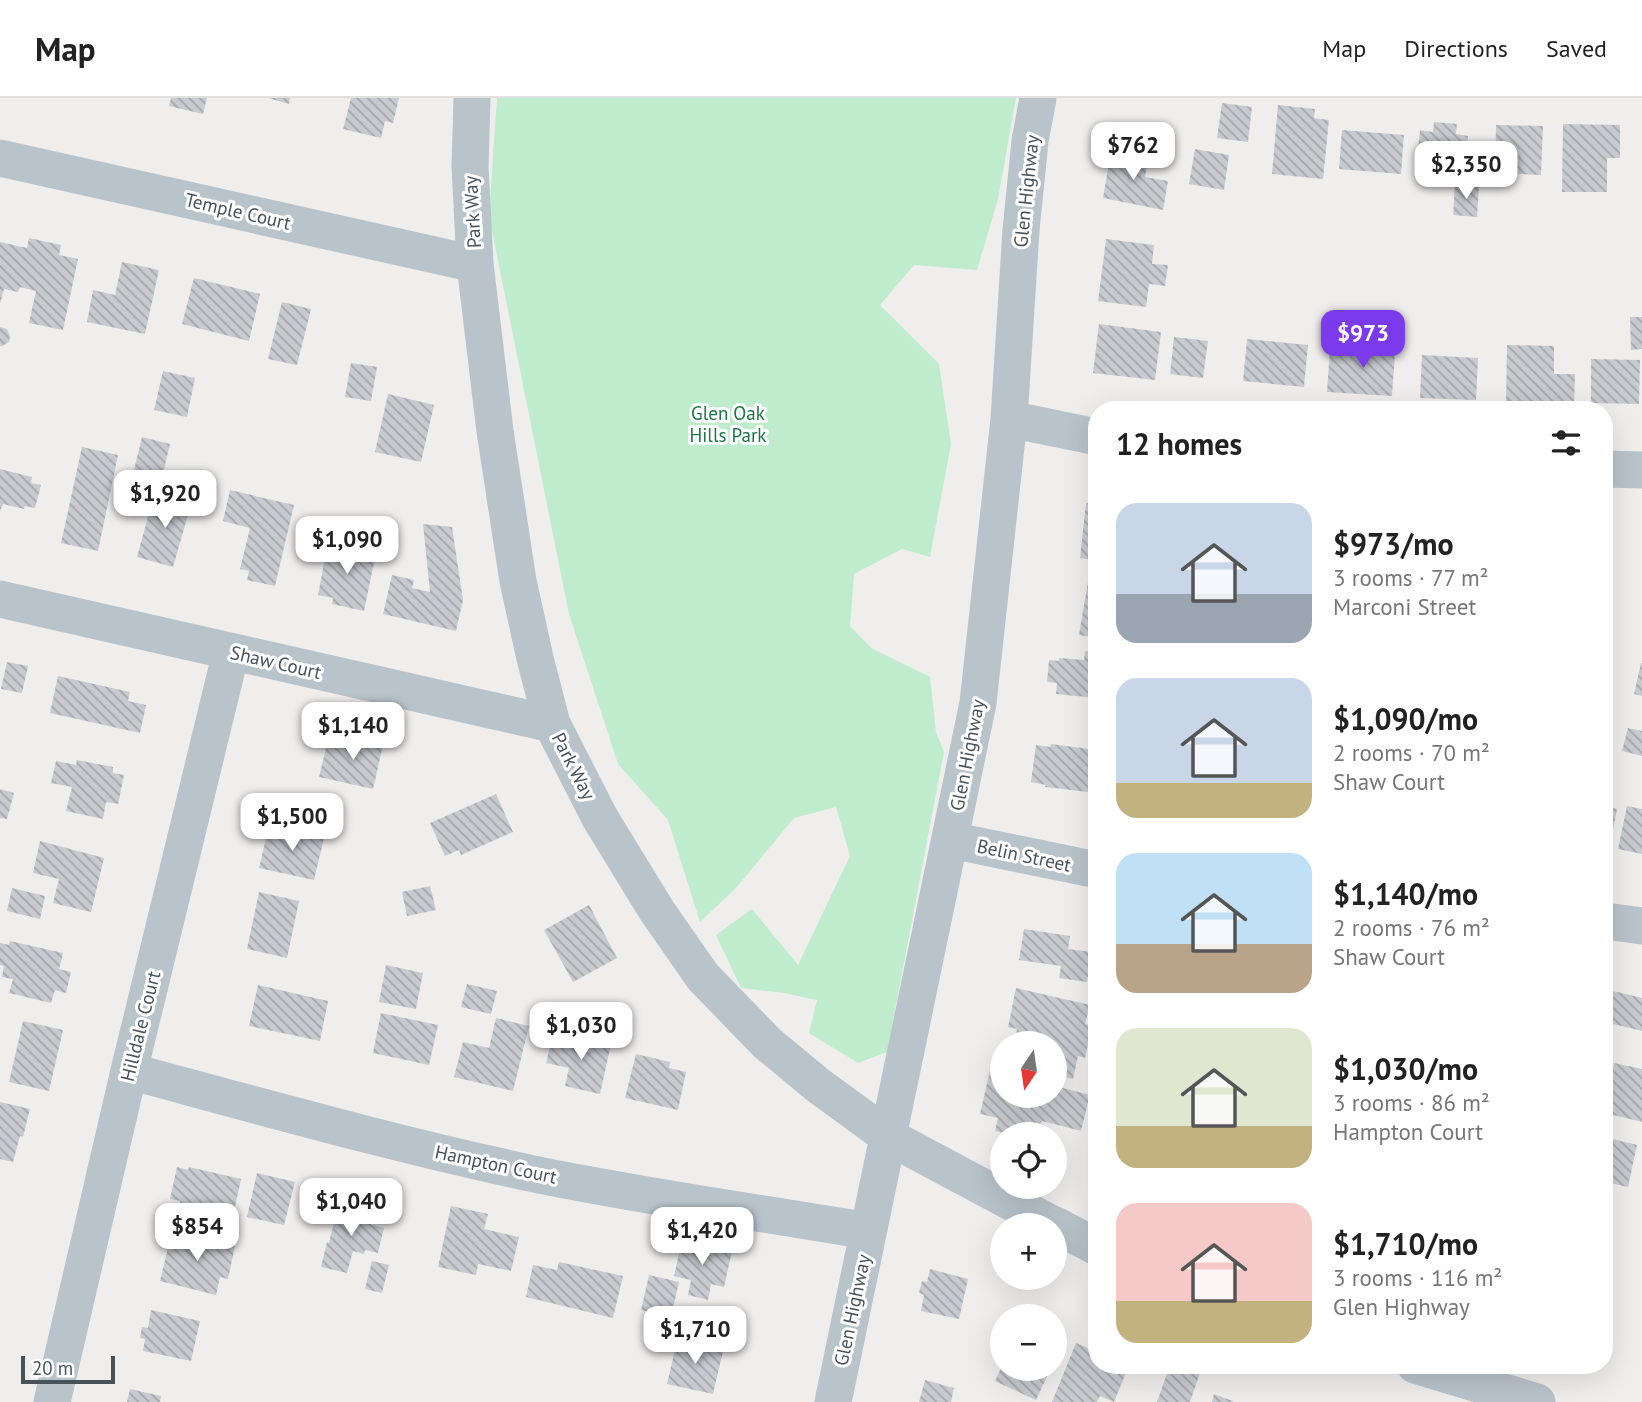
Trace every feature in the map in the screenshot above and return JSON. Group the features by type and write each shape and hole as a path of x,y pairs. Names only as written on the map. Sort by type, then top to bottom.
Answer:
{"street":[{"name":"Park Way","path":"472,98 470,166 475,264 492,405 518,581 552,724 600,818 657,911 703,977 767,1043 819,1086 889,1137 1032,1213"},
{"name":"Glen Highway","path":"833,1402 978,703 1009,419 1021,230 1030,141 1038,98"},
{"name":"Temple Court","path":"0,158 475,264"},
{"path":"1009,419 1088,435"},
{"path":"1613,469 1642,470"},
{"name":"Shaw Court","path":"0,599 552,724"},
{"name":"Hilldale Court","path":"52,1402 231,652"},
{"name":"Belin Street","path":"951,840 1088,868"},
{"path":"1613,922 1642,926"},
{"name":"Hampton Court","path":"129,1071 433,1151 536,1174 868,1231"},
{"name":"Park Way","path":"1067,1231 1088,1242"},
{"path":"1445,1374 1537,1402"}],"green space":[{"name":"Glen Oak Hills Park","path":"497,98 1016,98 998,199 977,270 914,265 880,305 939,364 951,444 930,557 902,549 854,574 850,626 871,648 930,677 936,732 944,752 887,1052 858,1063 809,1033 817,1000 741,988 716,935 752,909 798,965 850,856 836,807 794,818 736,888 700,922 668,820 618,764 569,614 489,216"}],"building":[{"path":"171,98 207,98 203,114 169,106"},
{"path":"268,98 290,98 289,104"},
{"path":"351,98 399,98 393,123 385,121 381,138 343,129"},
{"path":"1222,103 1252,107 1248,142 1217,138"},
{"path":"1278,105 1315,109 1314,118 1329,120 1323,179 1272,174"},
{"path":"1434,122 1457,124 1456,134 1468,136 1463,181 1415,176 1420,130 1433,132"},
{"path":"1563,124 1620,125 1620,158 1607,158 1607,192 1562,192"},
{"path":"1496,125 1543,126 1541,175 1495,173"},
{"path":"1342,130 1404,135 1401,174 1339,169"},
{"path":"1195,149 1229,155 1224,190 1189,184"},
{"path":"1111,151 1148,158 1145,177 1168,181 1163,210 1103,198"},
{"path":"1455,185 1479,186 1477,217 1453,215"},
{"path":"29,238 61,245 59,255 78,259 63,330 29,323 36,291 20,287 18,292 4,289 0,304 0,242 27,248"},
{"path":"1106,239 1154,245 1152,264 1168,265 1165,286 1149,284 1146,307 1098,301"},
{"path":"122,262 159,270 145,334 87,322 93,290 115,295"},
{"path":"194,278 260,294 249,341 182,324"},
{"path":"282,302 311,309 297,365 268,359"},
{"path":"1630,317 1642,317 1642,349 1631,350"},
{"path":"1099,324 1161,332 1155,380 1093,373"},
{"path":"0,327 7,329 10,336 9,342 2,346 0,346"},
{"path":"1174,337 1208,341 1203,378 1170,374"},
{"path":"1372,338 1392,339 1392,353 1395,353 1392,396 1327,392 1330,348 1371,351"},
{"path":"1247,339 1308,345 1304,387 1243,381"},
{"path":"1507,345 1554,346 1554,374 1575,374 1574,401 1506,401"},
{"path":"1422,355 1478,358 1476,400 1420,398"},
{"path":"1591,359 1640,360 1639,404 1591,401"},
{"path":"351,363 377,367 371,401 345,397"},
{"path":"163,371 195,378 187,417 154,410"},
{"path":"388,394 434,405 421,462 375,452"},
{"path":"142,437 170,444 162,478 134,470"},
{"path":"82,447 118,455 98,551 61,543"},
{"path":"0,469 32,477 31,483 41,485 35,508 25,506 24,509 3,504 0,511"},
{"path":"230,490 294,505 275,586 247,580 249,571 240,569 250,528 223,521"},
{"path":"167,494 192,501 173,567 137,557 153,499 165,503"},
{"path":"1086,503 1088,503 1088,559 1080,558"},
{"path":"423,524 452,527 463,600 456,631 383,614 392,575 414,580 412,588 430,592"},
{"path":"328,543 376,553 364,611 332,604 333,598 318,595"},
{"path":"1088,582 1088,636 1079,635"},
{"path":"1085,651 1088,651 1088,697 1056,694 1057,683 1047,682 1049,660 1084,660"},
{"path":"7,662 28,666 22,693 1,689"},
{"path":"1642,663 1642,696 1634,694"},
{"path":"58,676 130,692 128,701 146,705 140,733 50,713"},
{"path":"1628,728 1642,731 1642,756 1622,751"},
{"path":"356,734 384,741 373,789 319,777 328,740 353,746"},
{"path":"1051,744 1088,749 1088,792 1045,787 1046,785 1031,782 1036,745 1050,747"},
{"path":"77,760 113,767 113,773 124,775 118,804 106,802 103,819 66,811 72,787 51,783 56,761 76,765"},
{"path":"0,789 14,793 7,819 0,818"},
{"path":"496,794 513,832 461,855 459,850 445,856 430,823"},
{"path":"1627,806 1642,809 1642,854 1618,849"},
{"path":"1613,808 1617,809 1613,830"},
{"path":"269,826 324,838 314,880 259,868"},
{"path":"40,841 104,858 91,912 53,903 59,879 33,873"},
{"path":"430,886 436,910 407,916 402,892"},
{"path":"12,888 45,896 40,919 7,911"},
{"path":"259,892 299,901 287,958 247,949"},
{"path":"589,905 617,958 573,982 544,930"},
{"path":"1024,929 1070,936 1068,949 1088,952 1087,982 1059,978 1061,966 1019,960"},
{"path":"10,941 63,953 59,969 71,972 66,993 55,990 51,1003 9,993 13,979 2,977 4,966 0,965 0,943 9,945"},
{"path":"386,965 423,973 416,1009 379,1002"},
{"path":"467,984 497,991 491,1014 461,1007"},
{"path":"258,985 328,1001 320,1041 249,1026"},
{"path":"1016,988 1088,1005 1085,1024 1088,1025 1088,1044 1085,1058 1078,1056 1073,1079 1068,1078 1068,1031 1008,1027"},
{"path":"1613,991 1642,998 1642,1031 1613,1024"},
{"path":"381,1013 438,1025 429,1065 373,1053"},
{"path":"496,1018 529,1026 513,1091 454,1077 463,1042 489,1048"},
{"path":"23,1021 63,1030 49,1091 9,1082"},
{"path":"576,1036 611,1044 600,1094 565,1086 569,1068 546,1063 552,1038 575,1043"},
{"path":"636,1054 670,1062 669,1068 686,1072 678,1110 625,1098"},
{"path":"1614,1063 1642,1069 1642,1122 1613,1115"},
{"path":"990,1070 990,1108 1068,1108 1068,1089 1088,1094 1081,1131 1067,1127 1067,1122 997,1122 998,1118 980,1114"},
{"path":"0,1102 30,1109 13,1162 0,1159"},
{"path":"1613,1139 1637,1145 1628,1187 1613,1184"},
{"path":"177,1167 188,1170 189,1167 241,1179 233,1216 180,1204 180,1201 170,1199"},
{"path":"257,1173 295,1182 284,1225 247,1217"},
{"path":"338,1206 373,1214 371,1225 384,1228 378,1253 365,1250 364,1254 353,1251 347,1273 321,1267"},
{"path":"451,1206 488,1214 484,1229 519,1237 511,1271 478,1264 476,1275 438,1267"},
{"path":"172,1231 235,1246 228,1279 220,1277 216,1295 160,1281"},
{"path":"682,1240 732,1251 724,1287 711,1284 708,1300 688,1295 691,1280 674,1276"},
{"path":"372,1261 389,1265 382,1293 365,1289"},
{"path":"559,1262 623,1276 613,1318 526,1297 533,1265 557,1270"},
{"path":"930,1269 968,1279 959,1319 921,1311 924,1295 919,1293 922,1281 927,1282"},
{"path":"649,1275 679,1282 671,1317 641,1310"},
{"path":"151,1310 200,1321 191,1361 143,1351 145,1339 140,1338 142,1327 148,1328"},
{"path":"678,1337 724,1347 713,1394 667,1384"},
{"path":"1076,1343 1088,1348 1088,1374 1125,1374 1114,1402 1100,1396 1097,1402 1052,1402 1061,1381 1067,1381 1067,1365"},
{"path":"1167,1374 1200,1374 1190,1402 1157,1402"},
{"path":"925,1380 954,1388 951,1402 919,1402"},
{"path":"995,1381 1045,1381 1036,1400"},
{"path":"130,1389 161,1396 160,1402 127,1402"},
{"path":"1214,1394 1235,1402 1212,1402"}]}
